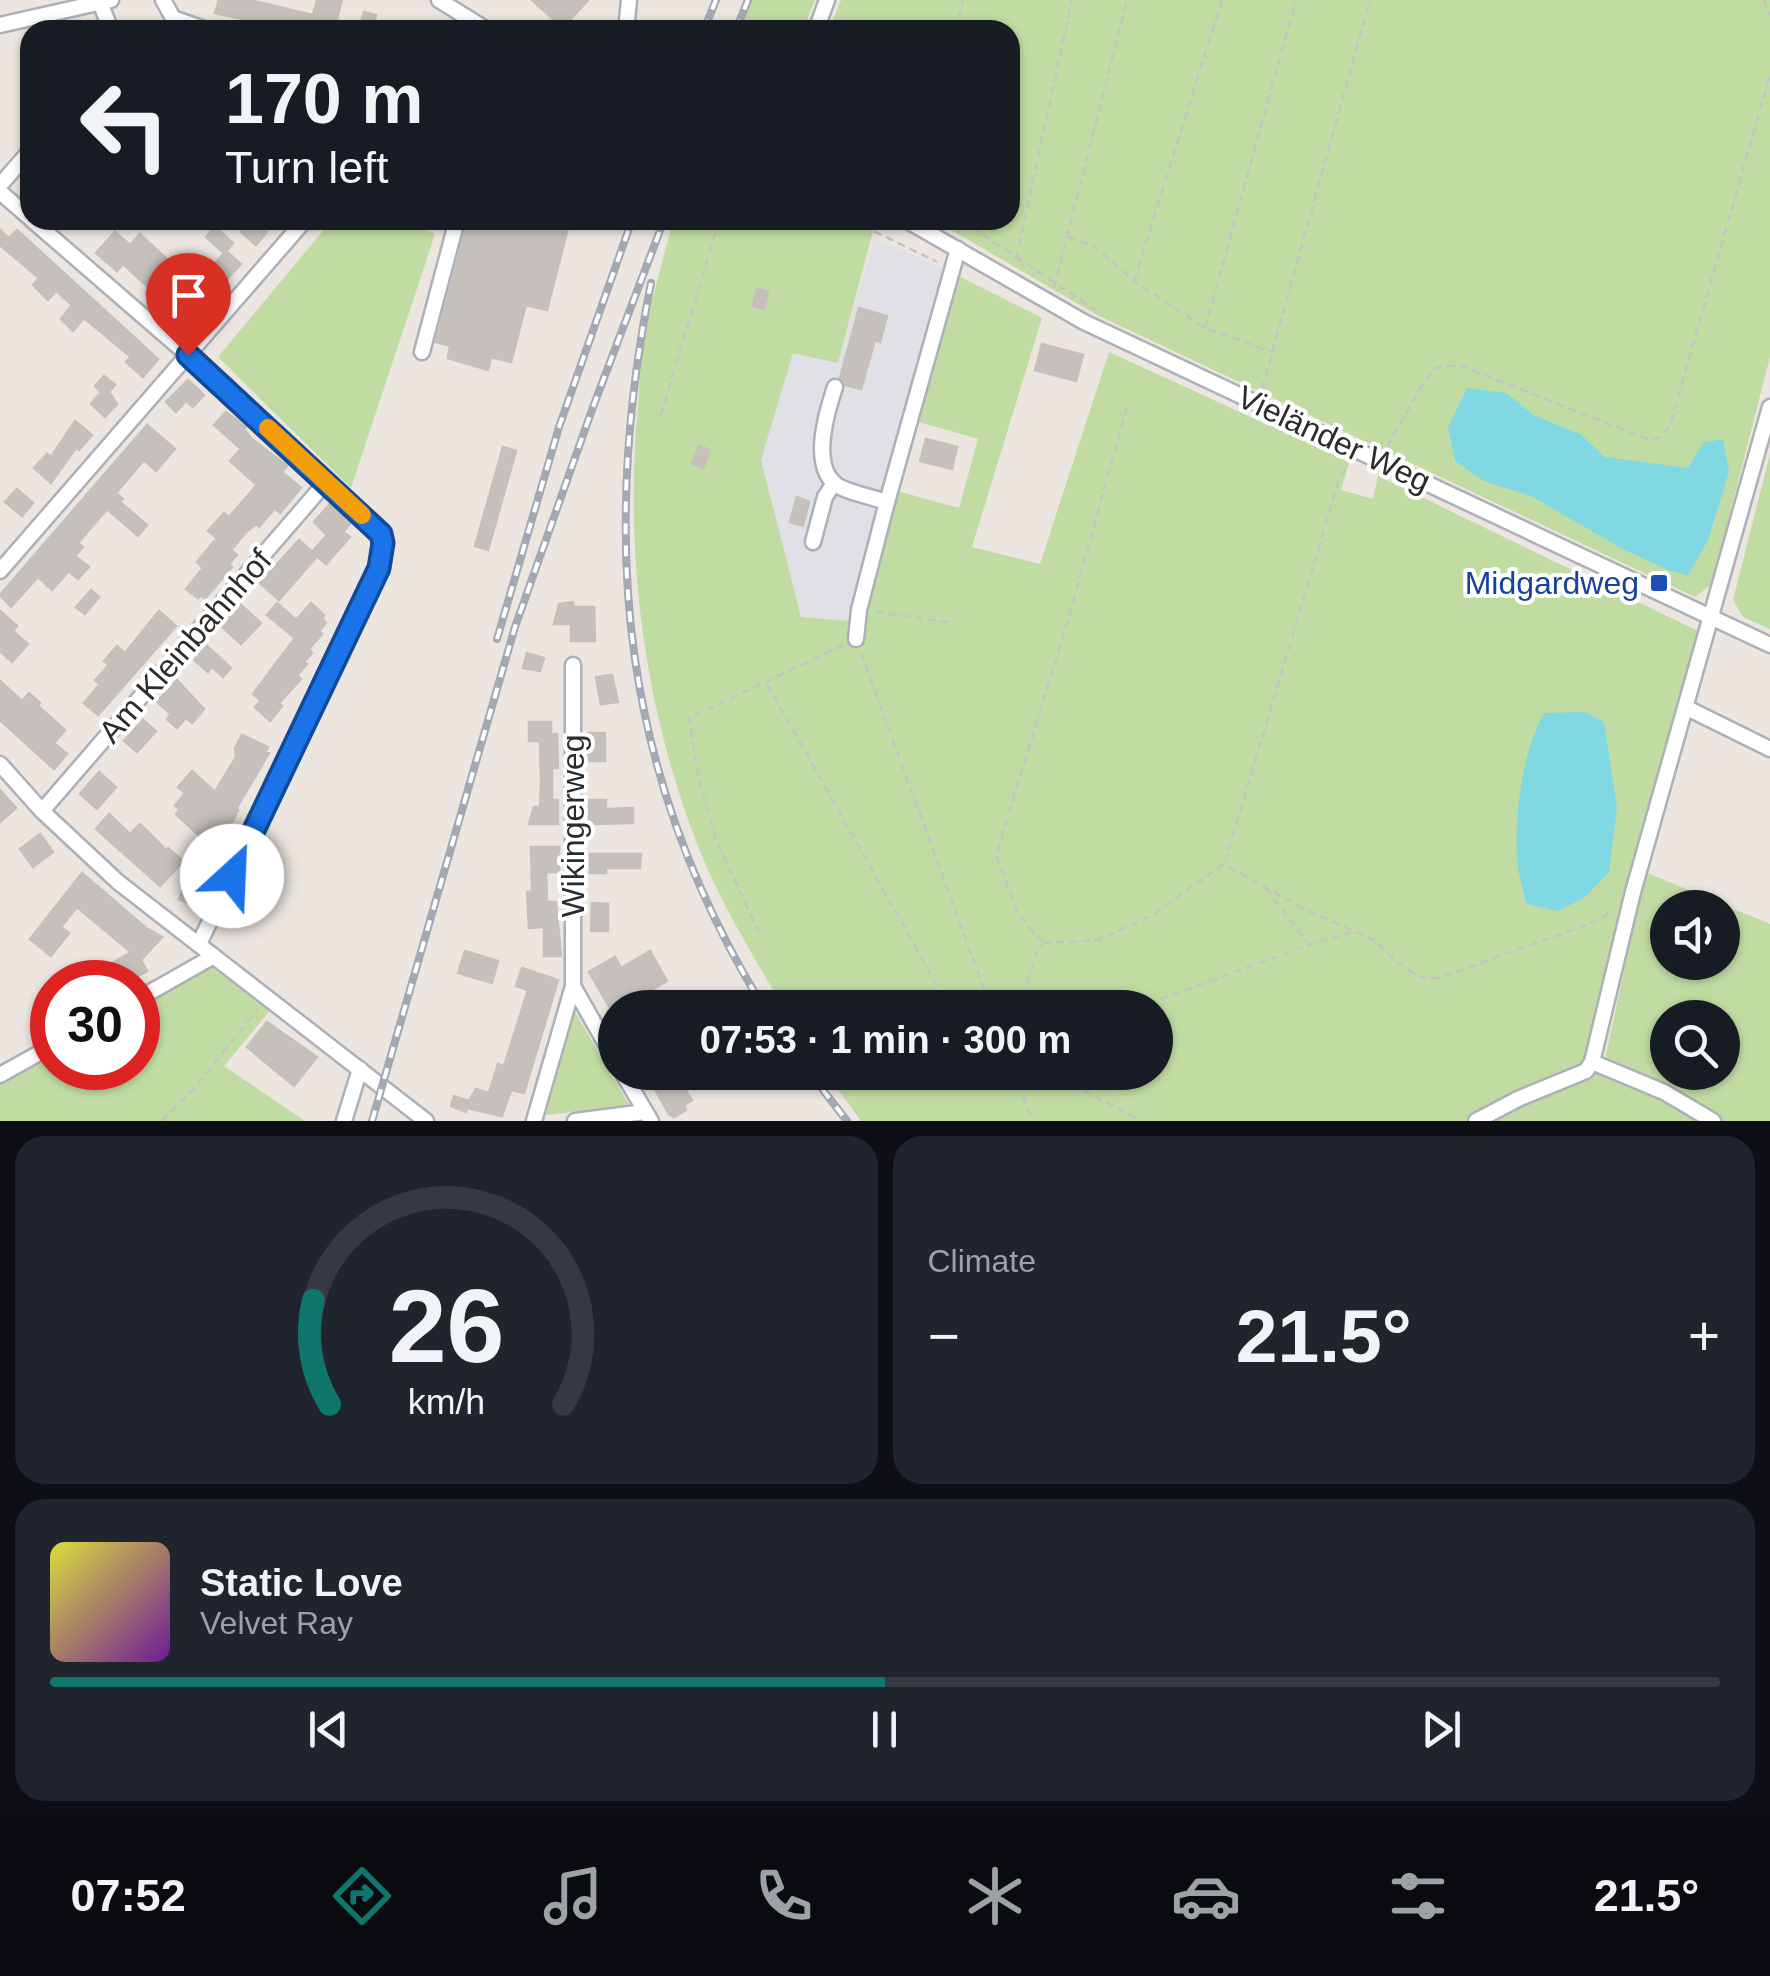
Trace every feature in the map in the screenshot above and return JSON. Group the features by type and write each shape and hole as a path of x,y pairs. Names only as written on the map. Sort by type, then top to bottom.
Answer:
{"street":[{"path":"163,0 173,18 179,20"},
{"path":"439,0 472,20"},
{"path":"21,20 103,1"},
{"path":"20,163 0,189 20,208"},
{"path":"44,230 327,481 381,534 383,543 379,568 199,944"},
{"path":"0,571 296,230"},
{"path":"422,352 453,230"},
{"name":"Vieländer Weg","path":"925,230 1100,330 1770,645"},
{"path":"856,640 887,502 958,248"},
{"path":"834,483 821,432 835,387"},
{"path":"1476,1121 1520,1098 1586,1072 1592,1062 1634,892 1770,407"},
{"name":"Am Kleinbahnhof","path":"42,810 327,481"},
{"path":"834,483 887,502"},
{"path":"812,542 825,497 834,483"},
{"name":"Wikingerweg","path":"534,1121 573,986 573,665"},
{"path":"1687,708 1770,749"},
{"path":"0,764 118,882 426,1121"},
{"path":"160,987 214,956"},
{"name":"Wikingerweg","path":"573,986 598,1030"},
{"path":"0,1075 30,1058"},
{"path":"1592,1062 1664,1092 1713,1121"},
{"path":"344,1121 360,1068"},
{"path":"575,1121 648,1116 633,1090"}],"path":[{"path":"1016,259 1072,0"},
{"path":"1050,304 1127,0"},
{"path":"1134,281 1222,0"},
{"path":"1205,328 1296,0"},
{"path":"1258,405 1370,0"},
{"path":"1764,0 1770,15"},
{"path":"1380,460 1419,390 1436,368 1459,365 1652,441 1664,436 1689,362 1770,75"},
{"path":"661,415 716,230"},
{"path":"872,230 952,269"},
{"path":"975,230 1099,309 1103,322 1100,330"},
{"path":"1066,236 1094,246 1134,281 1205,328 1272,352"},
{"path":"1043,943 1018,914 996,856 1068,620 1126,407"},
{"path":"1043,943 1098,940 1151,916 1224,864 1338,483 1356,449"},
{"path":"860,610 955,624"},
{"path":"759,933 718,844 700,786 689,718 856,640 984,990"},
{"path":"767,683 940,990"},
{"path":"1224,864 1374,940 1396,962 1419,976 1439,978 1600,920 1634,892"},
{"path":"1265,887 1309,944"},
{"path":"1173,994 1309,944 1353,932"},
{"path":"1025,990 1043,943"},
{"path":"162,1121 196,1086 267,998"},
{"path":"1021,1090 1032,1121"},
{"path":"1084,1090 1142,1121"}],"shaded area":[{"path":"874,238 945,269 851,622 801,617 761,461 793,352 838,362"}],"green space":[{"path":"752,0 815,0 807,20 743,20"},
{"path":"841,0 1770,0 1770,357 1712,584 1695,597 1097,315 951,230 1020,230 1020,20 833,20"},
{"path":"324,230 425,230 435,234 351,488 218,357"},
{"path":"670,230 873,230 838,363 793,353 761,460 801,617 851,621 886,488 959,508 978,439 905,418 945,269 1042,318 972,547 1040,564 1109,352 1349,462 1341,490 1373,499 1378,476 1700,632 1583,1062 1490,1104 1467,1121 861,1121 838,1090 1173,1090 1173,990 773,990 727,908 698,846 679,794 652,685 642,630 634,518 634,462 644,338"},
{"path":"1770,454 1770,629 1743,617 1733,600"},
{"path":"1645,872 1688,890 1650,890 1650,980 1740,980 1740,912 1770,924 1770,1121 1492,1121 1603,1069"},
{"path":"209,964 271,1009 224,1066 305,1121 0,1121 0,1080 30,1064 30,1090 160,1090 160,993"},
{"path":"574,1010 598,1051 598,1090 620,1090 629,1105 546,1115"}],"water":[{"path":"1467,388 1506,393 1535,416 1580,434 1605,457 1688,468 1703,443 1723,439 1729,472 1708,540 1688,575 1670,571 1621,548 1531,496 1484,481 1455,461 1448,427"},
{"path":"1584,712 1604,722 1617,808 1609,872 1584,898 1558,911 1527,904 1517,858 1519,802 1530,746 1544,713"}],"building":[{"path":"219,0 250,0 313,15 317,0 342,0 337,20 247,20 215,13"},
{"path":"532,0 588,0 570,20 554,20"},
{"path":"364,12 376,15 375,20 362,20"},
{"path":"0,230 9,238 17,230 158,359 143,377 126,362 131,357 84,318 73,331 61,319 72,305 56,291 48,300 33,285 39,278 0,245"},
{"path":"218,230 233,243 226,251 241,264 227,279 213,266 224,253 206,237"},
{"path":"265,230 267,232 256,245 241,232"},
{"path":"465,230 567,230 547,310 526,305 511,362 491,357 488,370 448,358 450,346 436,342"},
{"path":"115,232 130,245 140,234 202,292 195,300 200,310 189,322 162,297 157,302 146,293 150,289 123,264 117,271 96,253"},
{"path":"757,289 768,292 764,309 753,306"},
{"path":"859,308 887,316 880,342 875,340 861,389 845,385 840,378"},
{"path":"1042,344 1083,355 1076,381 1035,370"},
{"path":"104,376 115,385 109,392 117,404 105,417 91,404 101,392 95,386"},
{"path":"188,380 204,395 193,407 186,401 176,412 166,402"},
{"path":"226,412 287,466 282,472 301,488 280,513 275,508 259,527 256,524 246,532 231,550 237,555 229,564 232,567 205,599 186,589 203,568 197,562 217,538 208,531 224,513 229,517 257,485 230,461 241,449 214,425"},
{"path":"75,421 92,435 79,450 76,448 51,483 34,468 47,454 51,457"},
{"path":"147,425 175,449 156,471 144,460 116,493 123,499 120,502 147,525 138,536 107,509 78,543 83,547 75,556 89,567 78,579 69,571 52,590 38,577 11,607 0,595"},
{"path":"926,439 957,447 952,469 920,461"},
{"path":"699,446 710,450 703,468 692,463"},
{"path":"503,447 516,451 488,550 475,546"},
{"path":"17,489 33,503 22,516 5,502"},
{"path":"797,497 809,502 803,526 790,522"},
{"path":"331,503 345,515 343,518 350,524 343,532 350,537 326,564 312,552 327,535 314,522"},
{"path":"299,540 317,556 279,600 260,583"},
{"path":"91,590 99,597 85,614 76,607"},
{"path":"573,602 574,607 594,607 595,641 571,641 571,624 554,624 559,604"},
{"path":"277,603 296,620 311,603 324,615 326,623 309,649 312,653 304,662 307,664 297,675 301,679 279,703 282,706 270,721 255,707 261,701 253,694 295,638 267,615"},
{"path":"240,604 261,623 241,644 221,626"},
{"path":"0,611 17,626 13,631 28,644 12,662 0,651"},
{"path":"159,611 176,626 98,715 84,703 100,684 95,680 109,665 104,661 117,646 125,653"},
{"path":"207,646 231,668 223,677 212,667 208,672 194,660"},
{"path":"527,653 544,658 540,671 523,668"},
{"path":"612,675 618,702 601,704 596,677"},
{"path":"177,680 204,709 192,723 186,718 177,728 167,719 171,714 157,702"},
{"path":"0,681 22,701 29,693 65,730 54,743 67,754 54,769 0,720"},
{"path":"143,720 156,731 137,752 124,741"},
{"path":"529,722 551,722 551,734 557,734 558,768 552,768 552,800 558,800 558,824 529,824 534,807 540,807 541,780 540,741 529,741"},
{"path":"588,733 605,733 605,761 588,761"},
{"path":"242,735 268,747 265,752 269,753 236,809 230,828 224,825 220,830 215,826 203,839 176,814 180,809 175,806 185,793 178,787 192,771 215,792 236,757 235,748"},
{"path":"99,772 116,787 97,809 80,794"},
{"path":"0,790 16,808 0,822"},
{"path":"589,800 606,800 606,809 633,808 633,823 589,824"},
{"path":"109,814 130,834 140,824 183,861 160,886 96,829"},
{"path":"40,834 53,852 33,867 20,849"},
{"path":"531,847 559,847 559,872 546,872 547,902 556,902 561,956 544,956 544,927 529,928"},
{"path":"590,854 641,854 640,868 606,868 606,873 590,873"},
{"path":"194,866 212,875 198,907 179,899"},
{"path":"82,873 162,937 141,960 118,960 131,952 77,907 61,927 69,933 51,956 30,939"},
{"path":"592,903 608,904 608,931 591,931"},
{"path":"465,951 498,961 492,983 458,973"},
{"path":"650,951 667,981 651,990 600,990 589,972 615,957 621,968"},
{"path":"522,968 558,980 524,1093 511,1090 502,1116 467,1108 466,1112 451,1106 454,1096 469,1101 476,1089 489,1093 498,1064 504,1066 528,990 516,986"},
{"path":"267,1022 317,1057 294,1086 247,1047"},
{"path":"655,1090 685,1090 692,1100 684,1105 686,1110 674,1117"}],"railway":[{"path":"708,20 716,0"},
{"path":"740,20 748,0"},
{"path":"497,639 559,427 628,230"},
{"path":"372,1121 515,627 660,230"},
{"path":"651,283 635,380 627,474 626,567 635,658 652,747 679,835 716,922 754,990"},
{"path":"823,1090 847,1121"}],"slow traffic":[{"path":"268,428 362,515"}],"place":[{"name":"Midgardweg","path":"1659,583"}],"route":[{"path":"188,355 327,481 381,534 383,543 379,568 232,876"}]}
